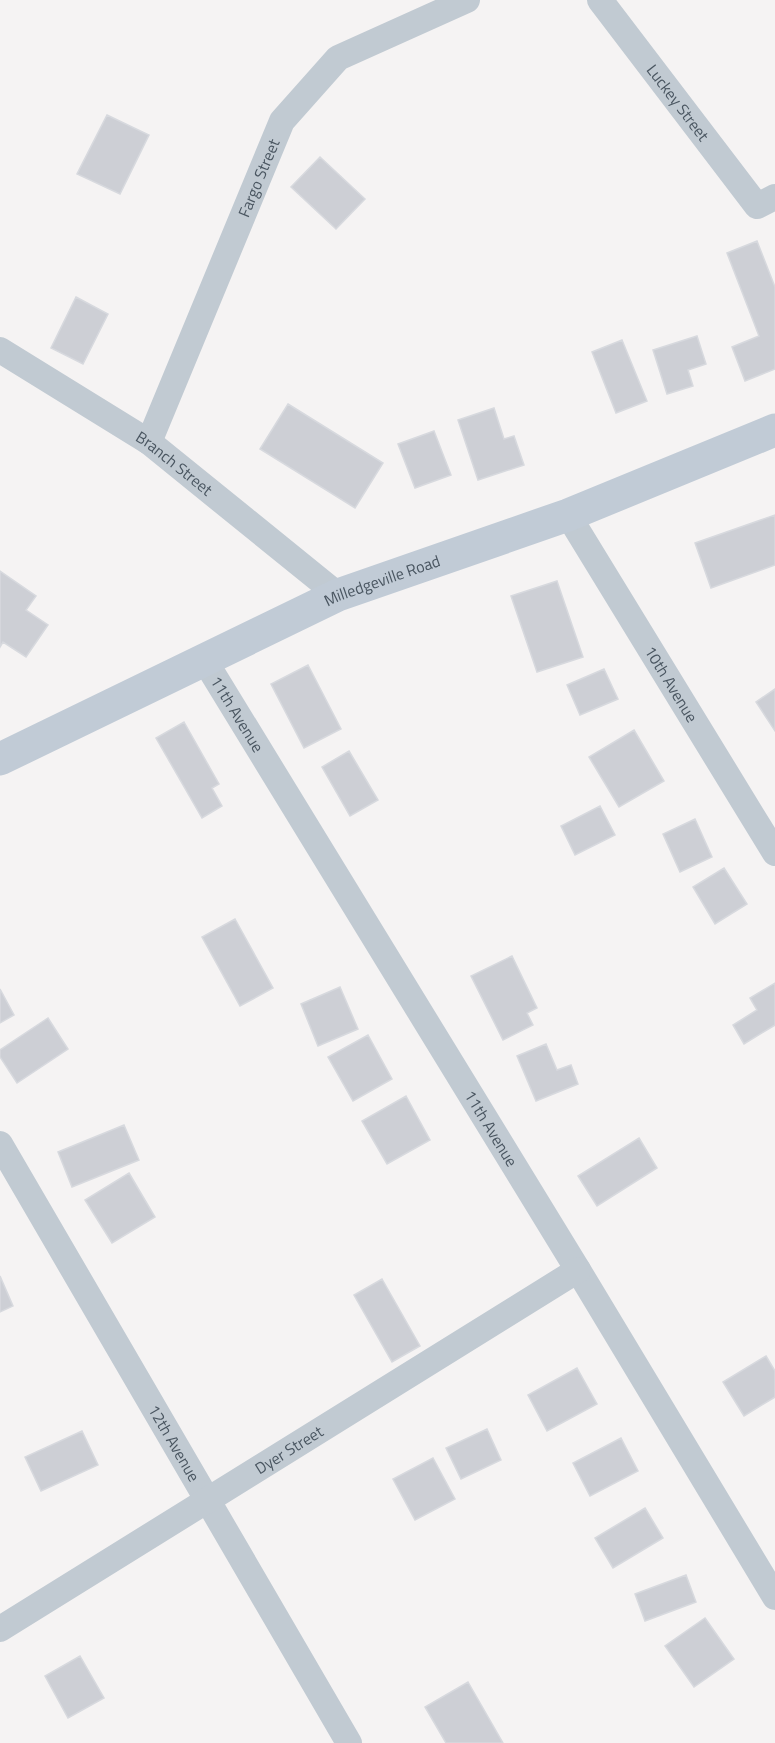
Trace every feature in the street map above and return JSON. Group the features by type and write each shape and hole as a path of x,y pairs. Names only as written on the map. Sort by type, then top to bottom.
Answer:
{"main road":[{"name":"Milledgeville Road","path":"0,759 338,595 568,515 775,430"}],"street":[{"name":"Fargo Street","path":"149,442 282,121 338,58 467,0"},
{"name":"Luckey Street","path":"600,0 766,202"},
{"name":"Branch Street","path":"0,350 149,442 338,595"},
{"name":"10th Avenue","path":"568,515 775,853"},
{"name":"11th Avenue","path":"205,661 578,1270 775,1597"},
{"name":"12th Avenue","path":"0,1144 207,1503 349,1743"},
{"name":"Dyer Street","path":"0,1629 207,1503 578,1270"}],"building":[{"path":"107,115 149,135 120,194 77,174"},
{"path":"320,157 365,199 336,229 291,187"},
{"path":"757,241 775,287 775,369 745,381 732,347 759,336 727,253"},
{"path":"76,297 108,314 83,364 51,348"},
{"path":"697,336 706,364 688,370 693,386 667,394 653,350"},
{"path":"622,340 647,401 616,413 592,352"},
{"path":"288,404 383,463 355,508 260,449"},
{"path":"494,408 504,439 514,436 524,465 478,480 458,420"},
{"path":"434,431 451,475 415,488 398,444"},
{"path":"775,515 775,565 711,588 695,543"},
{"path":"0,571 36,596 26,610 48,625 26,657 3,642 0,647"},
{"path":"557,581 583,657 537,672 511,596"},
{"path":"308,665 341,729 304,748 271,684"},
{"path":"604,669 618,699 580,715 567,685"},
{"path":"775,689 775,731 756,702"},
{"path":"184,722 219,784 212,788 222,806 202,818 156,738"},
{"path":"634,730 664,781 619,807 589,757"},
{"path":"349,751 378,800 350,816 322,767"},
{"path":"600,806 615,835 575,855 561,826"},
{"path":"695,819 712,857 680,872 663,834"},
{"path":"724,868 747,904 715,924 693,887"},
{"path":"235,919 273,988 240,1006 202,937"},
{"path":"512,956 537,1008 527,1013 533,1025 503,1040 471,976"},
{"path":"775,983 775,1025 744,1044 733,1025 757,1010 750,998"},
{"path":"340,987 358,1029 318,1046 301,1004"},
{"path":"0,989 14,1015 0,1023"},
{"path":"48,1018 68,1049 17,1083 0,1057 0,1050"},
{"path":"368,1035 392,1079 353,1101 328,1057"},
{"path":"546,1044 557,1070 571,1065 578,1084 536,1101 517,1056"},
{"path":"406,1096 430,1140 387,1164 362,1121"},
{"path":"124,1125 139,1160 72,1187 58,1152"},
{"path":"639,1138 657,1168 597,1206 578,1176"},
{"path":"129,1173 155,1217 112,1243 85,1200"},
{"path":"0,1276 13,1306 0,1312"},
{"path":"382,1279 420,1346 392,1362 354,1295"},
{"path":"766,1356 775,1371 775,1397 744,1416 723,1382"},
{"path":"577,1368 597,1404 547,1431 528,1395"},
{"path":"487,1429 501,1460 461,1479 446,1448"},
{"path":"82,1431 98,1465 41,1491 25,1457"},
{"path":"621,1438 638,1471 590,1496 573,1463"},
{"path":"433,1458 455,1499 415,1520 393,1479"},
{"path":"645,1508 663,1538 613,1568 595,1538"},
{"path":"686,1575 696,1602 645,1621 635,1594"},
{"path":"705,1618 734,1659 694,1687 665,1646"},
{"path":"80,1656 104,1698 68,1718 45,1676"},
{"path":"468,1682 503,1743 446,1743 425,1707"}]}
